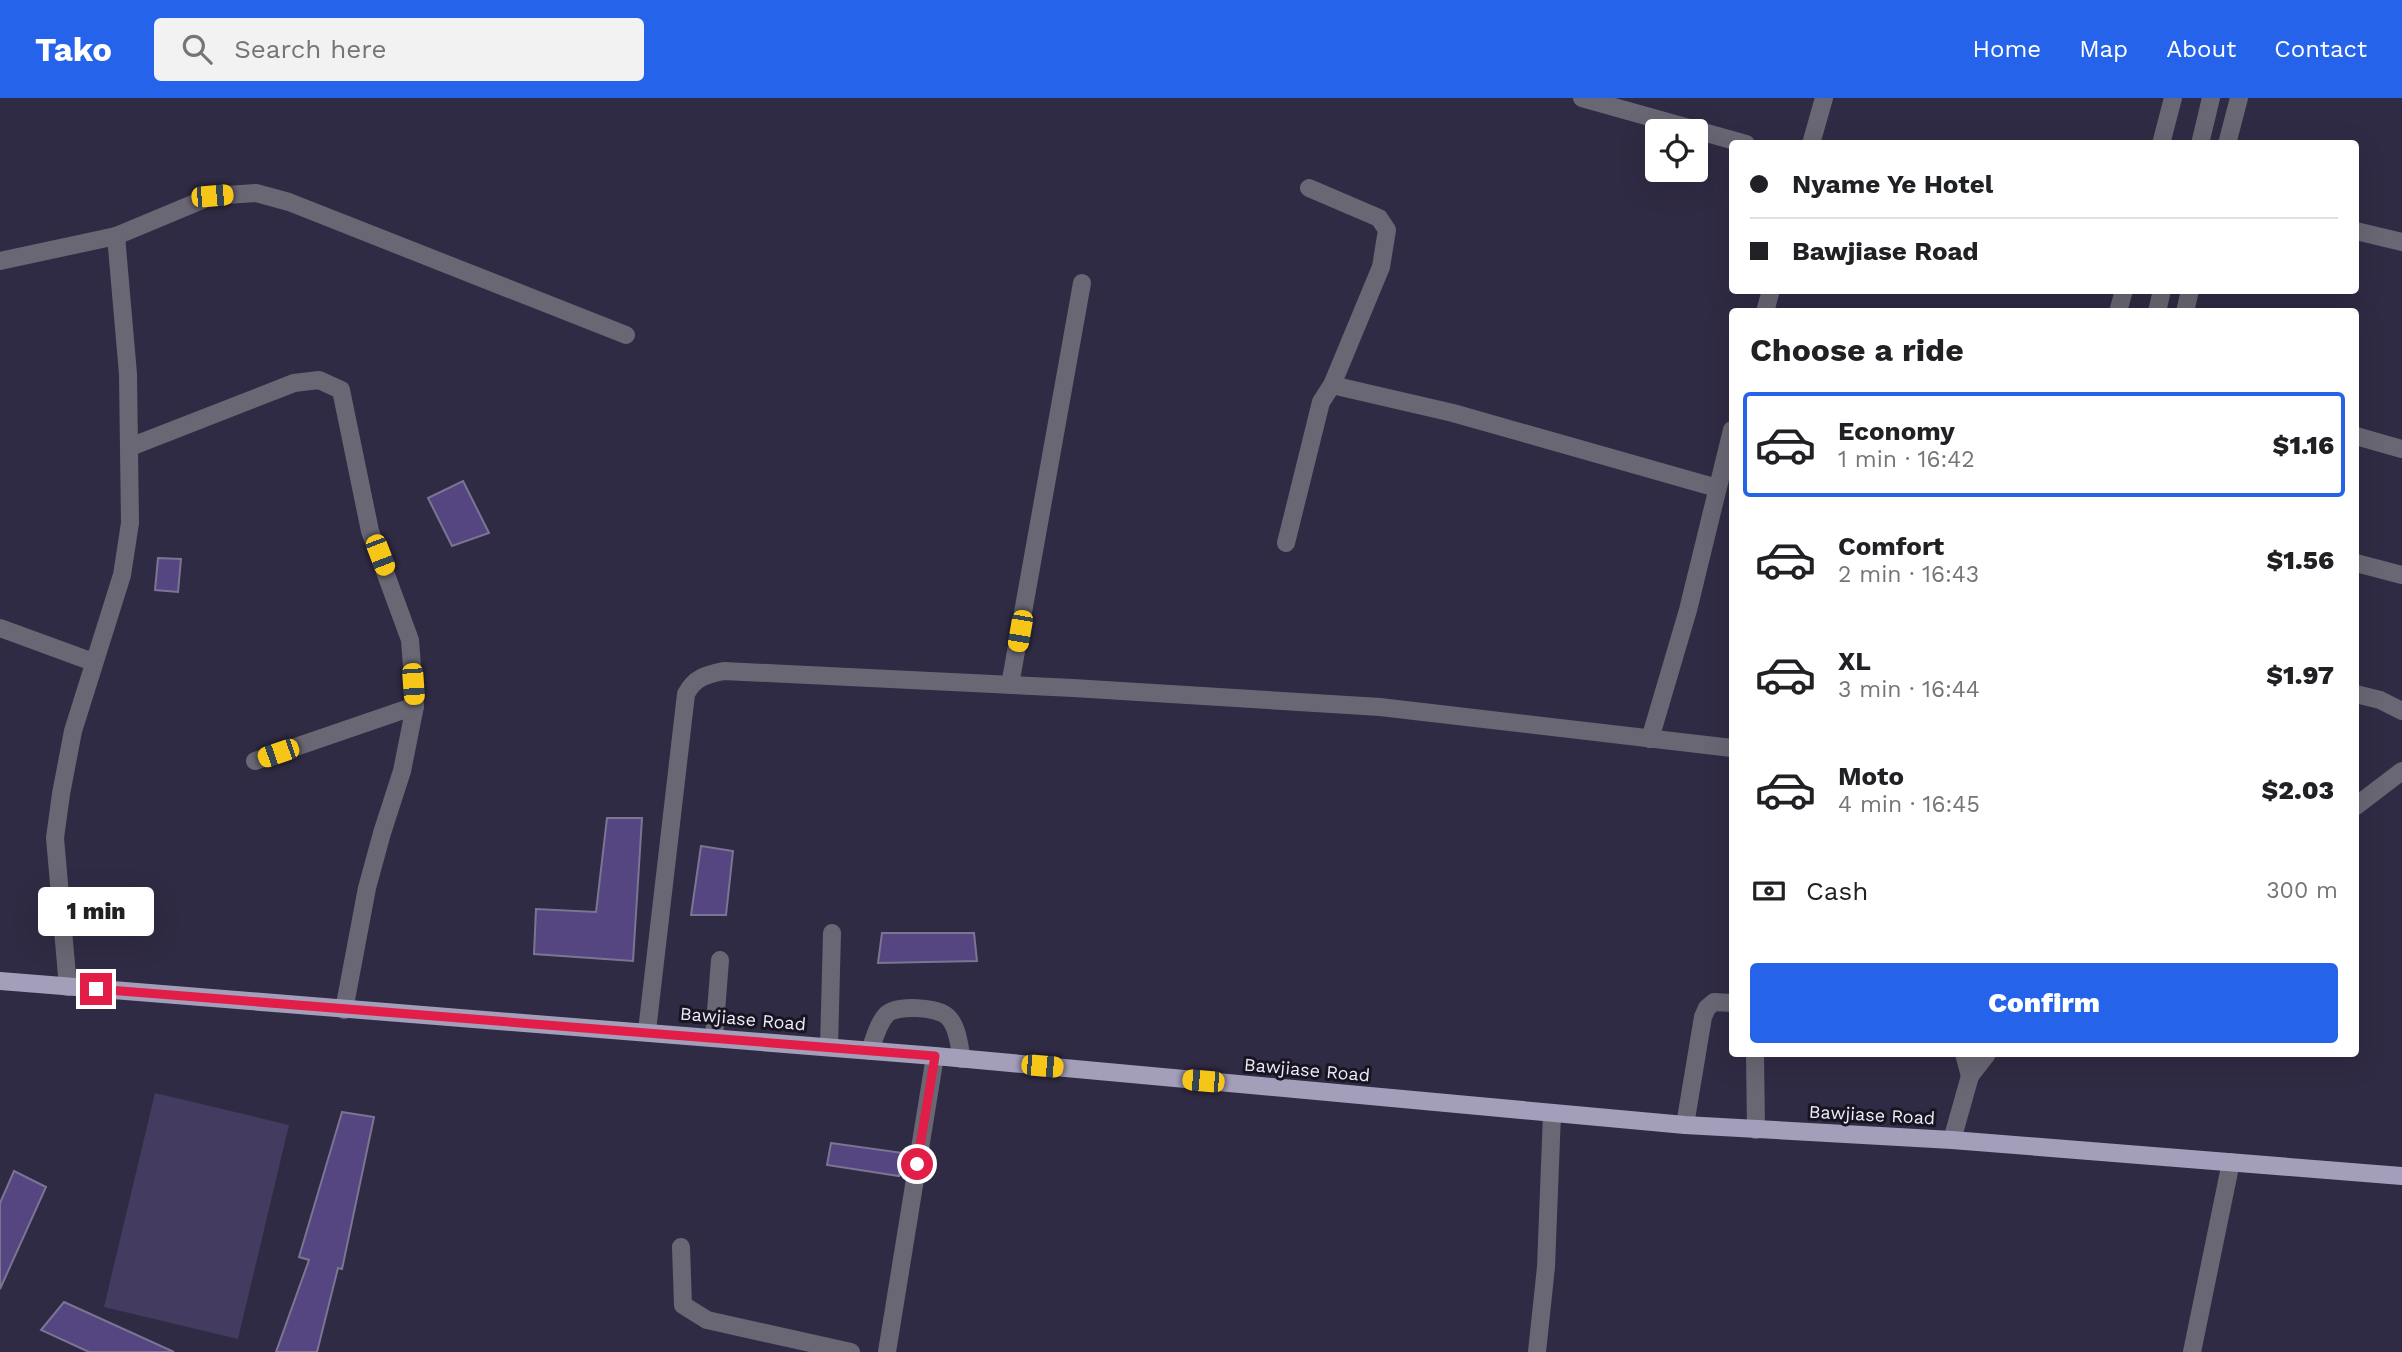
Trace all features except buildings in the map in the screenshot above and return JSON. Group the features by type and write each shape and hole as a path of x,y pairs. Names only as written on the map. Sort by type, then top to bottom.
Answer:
{"main road":[{"name":"Bawjiase Road","path":"0,981 344,1010 647,1031 1685,1125 1952,1140 2402,1176"}],"street":[{"path":"1582,98 1732,140"},
{"path":"1812,140 1824,98"},
{"path":"2162,140 2173,98"},
{"path":"2201,140 2211,98"},
{"path":"2228,140 2239,98"},
{"path":"1286,543 1321,402 1332,385 1381,267 1387,230 1379,218 1309,188"},
{"path":"0,261 116,236 212,196 257,193 289,202 626,335"},
{"path":"2359,232 2402,242"},
{"path":"68,987 55,838 72,731 122,575 130,523 127,360 116,236"},
{"path":"1010,685 1082,283"},
{"path":"130,447 294,383 319,380 341,390 370,531 410,640 415,706 402,771 367,888 344,1010"},
{"path":"1332,385 1453,413 1717,488"},
{"path":"2359,437 2402,449"},
{"path":"1650,739 1688,610 1729,442"},
{"path":"2359,564 2402,575"},
{"path":"0,628 93,662"},
{"path":"647,1031 686,694 692,683 702,676 724,671 1380,707 1729,748"},
{"path":"2359,695 2380,700 2402,711"},
{"path":"255,761 415,706"},
{"path":"2359,804 2402,771"},
{"path":"829,1047 832,933"},
{"path":"714,1037 720,960"},
{"path":"1685,1125 1703,1017 1707,1007 1714,1002 1729,1003"},
{"path":"870,1051 886,1014 894,1009 909,1008 940,1012 949,1018 956,1031 962,1059"},
{"path":"887,1352 935,1056"},
{"path":"1755,1057 1756,1130"},
{"path":"1965,1057 1970,1076"},
{"path":"1952,1140 1970,1076 1985,1057"},
{"path":"1537,1352 1546,1267 1552,1114"},
{"path":"2192,1352 2231,1162"},
{"path":"681,1247 683,1305 693,1313 707,1320 851,1352"}],"shaded area":[{"path":"155,1093 289,1125 238,1339 104,1307"}],"route":[{"path":"96,989 935,1056 917,1164"}]}
